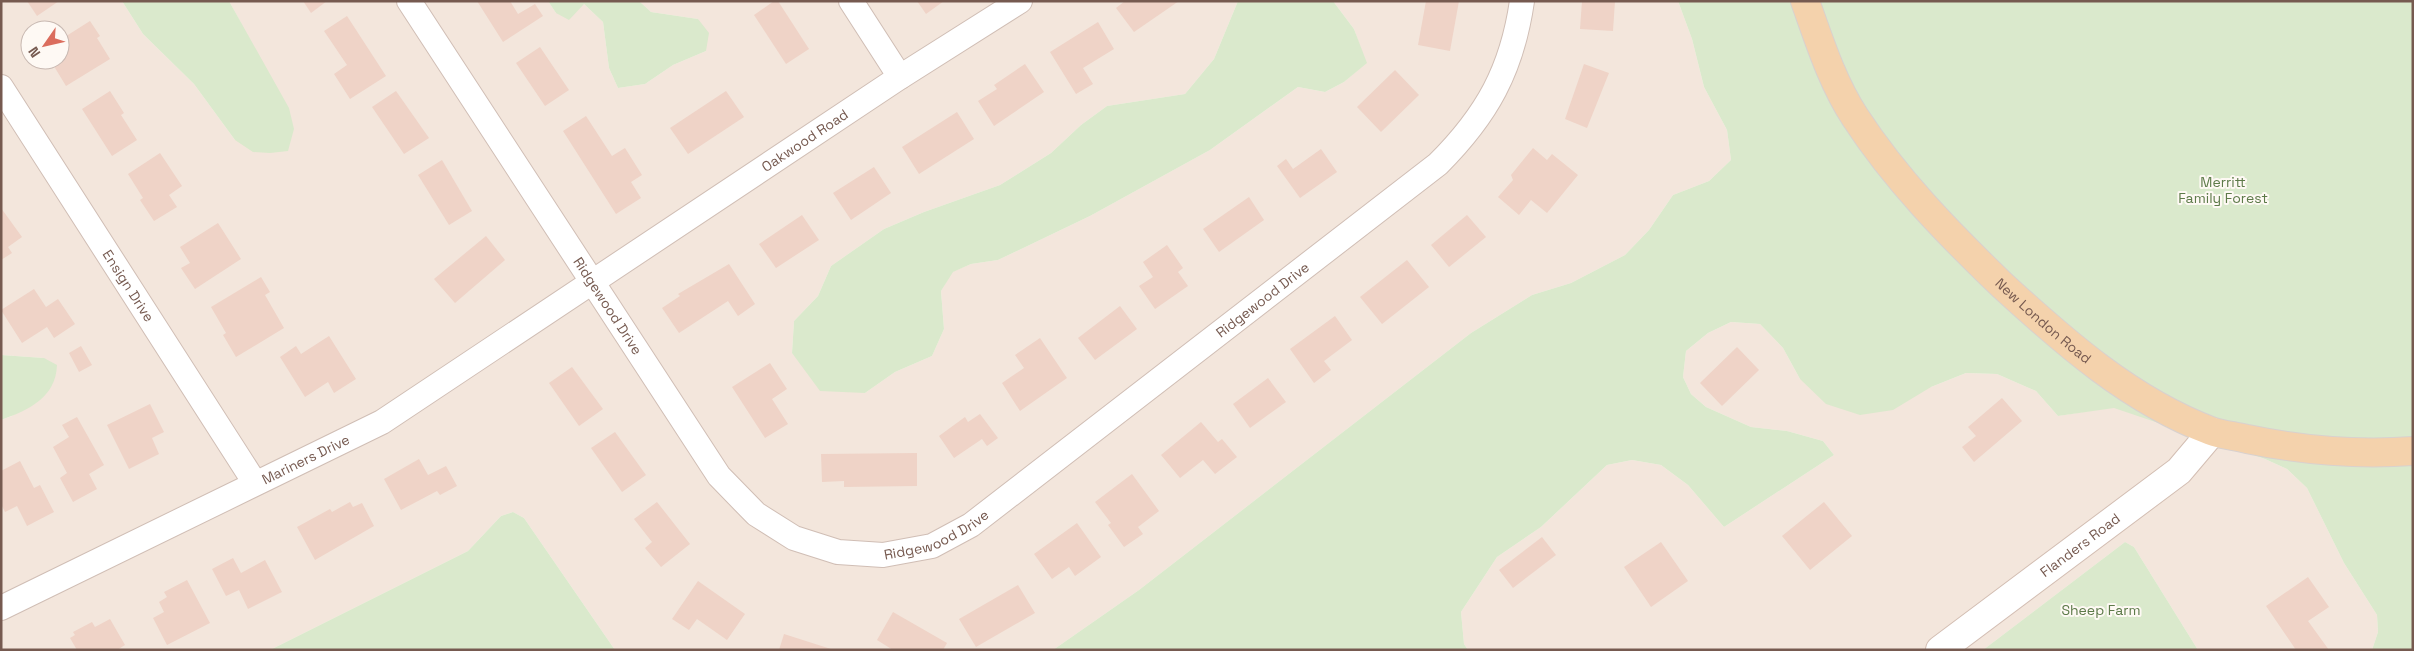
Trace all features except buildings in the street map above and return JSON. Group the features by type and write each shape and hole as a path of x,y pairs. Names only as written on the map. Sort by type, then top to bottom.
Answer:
{"main road":[{"name":"New London Road","path":"1805,1 1826,61 1854,115 1895,173 1937,221 2038,318 2094,364 2155,405 2212,432 2268,443 2330,450 2413,451"}],"street":[{"name":"Ridgewood Drive","path":"409,1 594,281 719,476 756,514 794,538 838,552 883,555 932,546 971,525 1438,164 1474,125 1497,88 1514,42 1522,1"},
{"path":"850,1 900,77"},
{"name":"Oakwood Road","path":"594,281 900,77 1020,1"},
{"name":"Ensign Drive","path":"1,88 255,483"},
{"name":"Mariners Drive","path":"1,608 382,422 594,281"},
{"name":"Flanders Road","path":"1940,650 2179,471 2212,432"}],"shaded area":[{"path":"1,1 122,1 143,34 194,84 235,140 241,23 229,1 548,1 556,13 584,4 603,22 609,68 618,88 645,84 673,65 706,51 698,19 651,12 639,1 1238,1 1214,59 1185,94 1107,106 1081,125 1051,153 1000,185 924,212 884,229 831,266 818,296 794,321 792,353 865,393 895,372 932,356 944,329 941,291 952,272 971,264 998,260 1090,216 1210,150 1298,87 1325,92 1344,82 1366,63 1354,29 1333,1 1678,1 1692,39 1704,87 1727,130 1731,160 1709,181 1673,195 1649,230 1625,255 1571,283 1532,295 1471,333 1139,590 1053,650 615,650 524,518 513,512 501,516 468,551 270,650 1,650 1,420 12,416 44,358 1,355"},
{"path":"1731,322 1760,324 1783,348 1800,379 1931,387 1966,373 1997,374 2036,391 2058,416 2114,407 2265,459 2287,469 2307,488 2344,563 2377,615 2378,632 2372,650 2198,650 2134,547 2125,542 1983,650 1468,650 1464,644 1461,612 1497,557 1541,527 1607,465 1632,460 1661,465 1688,485 1724,527 1834,455 1823,441 1787,431 1751,427 1706,407 1691,394 1683,377 1686,351 1708,333"}],"green space":[{"path":"122,1 229,1 289,108 294,129 288,151 253,152 235,140 194,84 143,34"},
{"path":"548,1 639,1 651,12 698,19 709,33 706,51 673,65 645,84 618,88 609,68 603,22 584,4 569,20 556,13"},
{"path":"1238,1 1333,1 1354,29 1367,63 1344,82 1325,92 1298,87 1210,150 1090,216 998,260 971,264 953,272 941,291 944,329 932,356 895,372 865,393 820,391 792,353 794,321 818,296 831,266 884,229 924,212 1000,185 1051,153 1081,125 1107,106 1185,94 1214,59"},
{"name":"Merritt Family Forest","path":"1678,1 2413,1 2413,650 2372,650 2378,632 2377,615 2344,563 2307,488 2287,469 2265,459 2114,408 2058,416 2036,391 1997,374 1966,373 1931,387 1893,410 1860,415 1826,404 1800,379 1783,348 1760,324 1731,322 1708,333 1686,351 1683,377 1691,394 1706,407 1751,427 1787,431 1823,441 1834,455 1724,527 1688,485 1661,465 1632,460 1607,465 1541,527 1497,557 1461,612 1464,644 1468,650 1053,650 1139,590 1471,333 1532,295 1571,283 1625,255 1649,230 1673,195 1709,181 1731,160 1727,130 1704,87 1692,39"},
{"path":"1,355 44,358 57,365 52,386 39,401 21,412 1,420"},
{"path":"513,512 524,518 615,650 270,650 468,551 501,516"},
{"name":"Sheep Farm","path":"2125,542 2134,547 2198,650 1983,650"}]}
